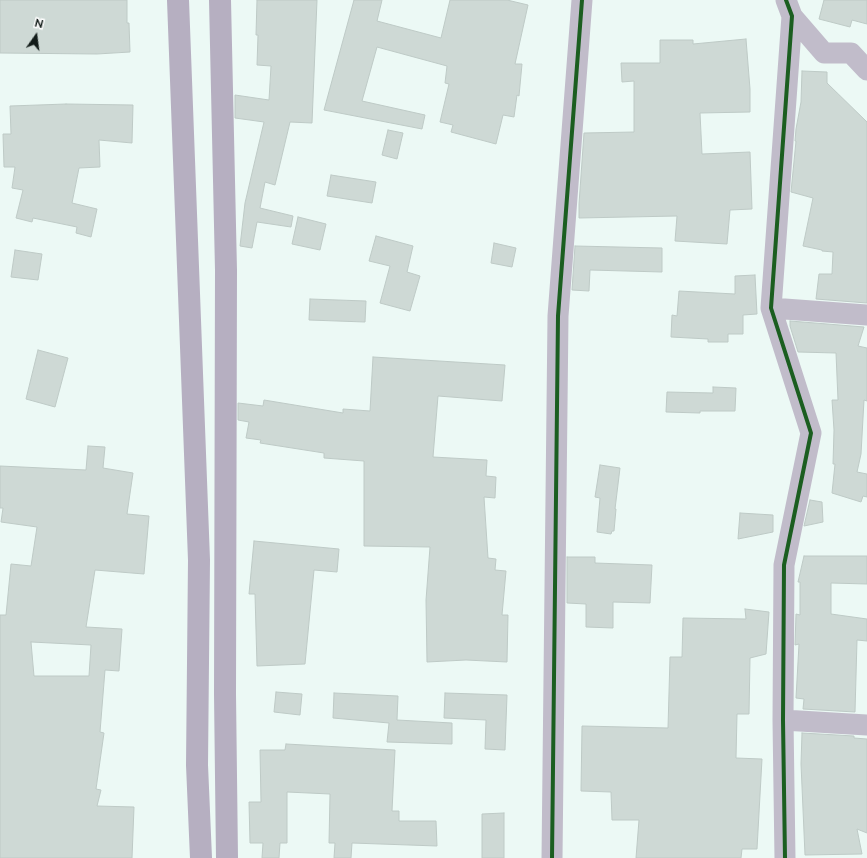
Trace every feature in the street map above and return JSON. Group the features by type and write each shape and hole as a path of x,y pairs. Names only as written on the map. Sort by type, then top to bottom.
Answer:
{"main road":[{"path":"178,0 199,560 197,765 201,858"},
{"path":"220,0 226,270 225,694 227,858"}],"street":[{"path":"552,858 558,316 582,0"},
{"path":"789,8 824,53 851,53 867,70"},
{"path":"785,858 783,720 784,565 811,433 771,308 789,8"},
{"path":"771,308 867,315"},
{"path":"783,720 867,725"}],"building":[{"path":"0,0 127,0 127,23 129,23 130,52 97,54 0,53"},
{"path":"257,0 317,0 312,123 290,122 275,185 265,182 260,208 293,216 291,227 257,222 252,248 240,246 245,203 264,122 235,118 235,95 269,100 271,66 257,65"},
{"path":"354,0 382,0 377,21 441,38 450,0 507,0 528,5 515,64 522,64 519,96 517,95 514,117 503,115 496,144 451,132 453,125 440,122 449,84 445,83 447,66 377,47 362,101 425,115 422,129 324,110"},
{"path":"824,0 867,0 867,24 852,20 850,27 819,19"},
{"path":"746,39 750,89 750,112 700,113 702,154 750,152 752,209 730,210 727,244 675,241 677,216 579,218 584,133 634,132 634,81 622,82 621,63 660,63 660,40 693,40 693,44"},
{"path":"802,71 827,72 827,83 867,122 867,303 816,299 819,274 832,274 833,252 803,246 813,198 791,192 796,129 801,102"},
{"path":"66,104 133,105 132,143 99,140 100,167 79,168 72,203 97,209 91,237 76,233 77,227 33,218 32,222 16,218 23,190 12,188 15,167 4,167 3,134 11,134 10,106"},
{"path":"388,130 403,133 397,159 382,155"},
{"path":"331,175 376,182 372,203 327,196"},
{"path":"298,217 326,224 320,250 292,244"},
{"path":"376,236 413,246 407,272 420,276 410,311 380,303 390,266 369,261"},
{"path":"494,243 516,248 512,267 491,263"},
{"path":"575,246 662,248 662,272 590,270 589,291 572,290"},
{"path":"15,250 42,254 38,280 11,277"},
{"path":"755,275 757,314 743,315 743,334 728,334 728,342 708,342 708,339 671,337 672,315 677,316 679,291 735,294 735,276"},
{"path":"310,299 366,301 365,322 309,320"},
{"path":"790,321 864,327 858,346 867,348 867,401 864,400 861,454 857,472 867,474 867,497 863,496 861,502 832,493 835,464 833,464 834,430 832,400 838,400 836,353 798,352 790,326"},
{"path":"38,350 68,358 55,407 26,399"},
{"path":"373,357 505,365 502,401 438,396 433,457 487,460 486,476 496,477 495,498 484,497 488,558 496,559 495,570 506,571 502,615 508,615 507,662 466,660 427,662 426,600 430,547 364,546 364,461 324,458 324,453 260,443 261,440 246,438 249,422 238,420 238,403 263,406 264,400 343,413 343,409 370,411"},
{"path":"713,387 736,388 735,411 700,411 700,413 666,412 667,392 713,393"},
{"path":"88,446 105,447 103,468 133,473 127,514 149,516 144,574 95,570 86,627 122,629 119,671 105,670 100,732 104,733 96,789 101,790 97,806 134,807 132,858 0,858 0,615 6,615 11,564 31,566 37,527 1,522 3,508 0,508 0,466 86,470","holes":["31,642 91,645 89,676 34,676"]},
{"path":"600,465 620,468 614,531 612,531 611,534 597,532 600,498 595,497"},
{"path":"810,500 822,502 823,522 804,526"},
{"path":"740,513 773,515 773,532 738,539"},
{"path":"254,541 339,549 337,572 314,570 305,664 257,666 255,594 249,594"},
{"path":"804,556 867,556 867,584 831,583 831,614 867,619 867,641 857,640 855,712 803,709 804,699 796,698 799,644 795,645 796,614 800,615 800,582 798,582"},
{"path":"567,557 595,557 595,563 652,565 650,603 613,602 613,628 586,627 586,604 567,603"},
{"path":"745,609 769,612 766,654 750,658 749,714 737,714 736,758 762,759 757,849 742,849 741,858 636,858 639,820 612,820 611,792 581,791 582,726 668,728 670,657 682,657 683,618 746,619"},
{"path":"276,692 302,694 300,715 274,712"},
{"path":"334,693 398,696 397,720 452,723 452,744 387,742 389,723 333,718"},
{"path":"445,693 507,695 505,750 485,749 486,720 444,718"},
{"path":"802,733 854,736 854,738 867,739 867,833 857,829 862,854 805,855 801,764"},
{"path":"286,744 395,750 392,811 399,811 399,821 436,821 437,846 352,843 351,858 334,858 335,843 329,843 330,794 287,792 287,843 280,843 279,858 262,858 263,843 250,843 249,802 261,802 260,750 285,750"},
{"path":"504,813 504,858 482,858 482,814"}],"cycle path":[{"path":"552,858 558,316 582,0"},
{"path":"785,858 783,720 784,565 811,433 771,308 792,16 786,0"}]}
